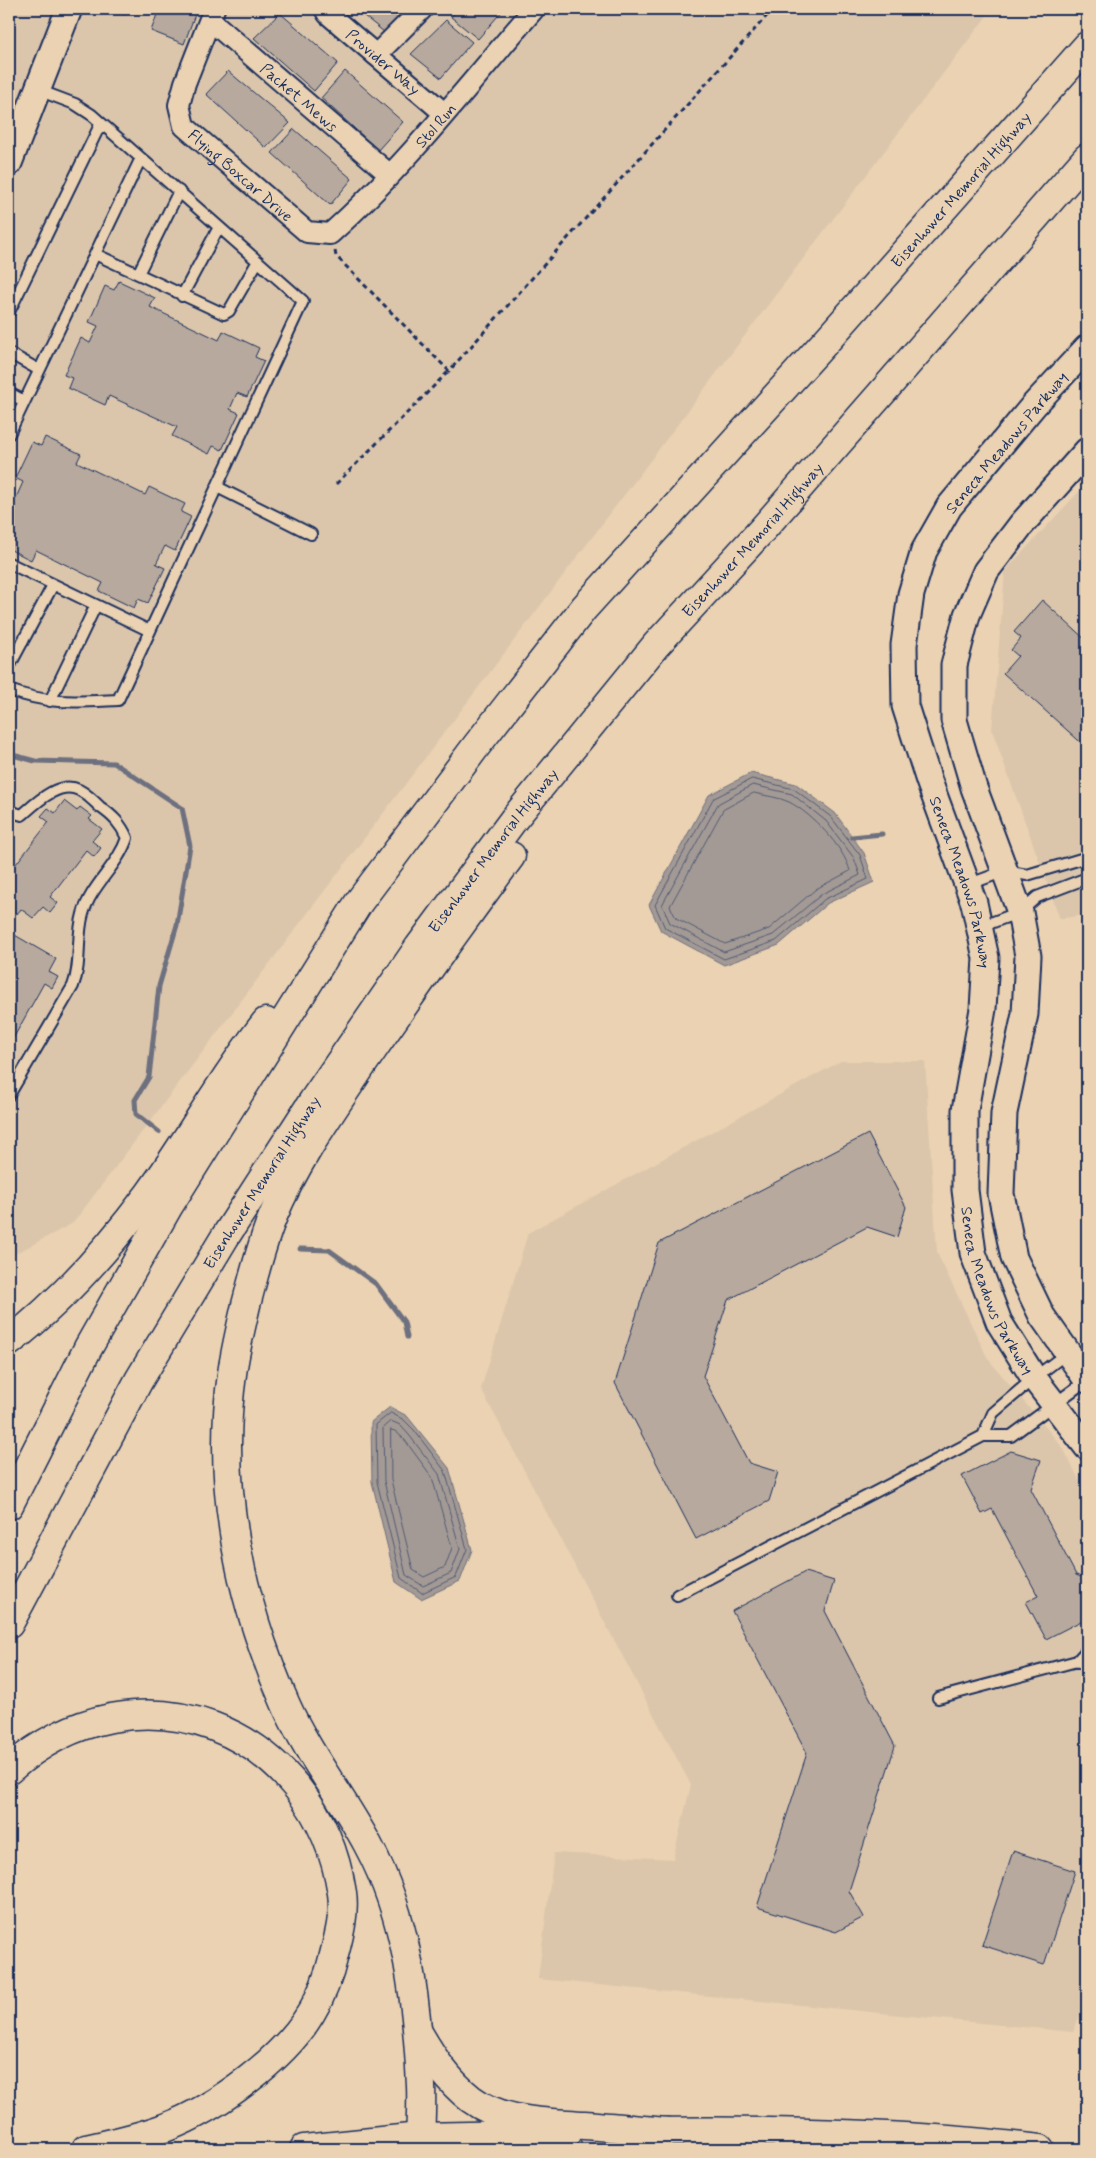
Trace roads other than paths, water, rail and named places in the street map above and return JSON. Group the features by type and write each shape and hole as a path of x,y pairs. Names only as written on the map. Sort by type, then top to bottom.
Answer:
{"main road":[{"name":"Eisenhower Memorial Highway","path":"9,1505 88,1348 168,1206 359,902 477,745 584,608 828,339 1087,46"},
{"name":"Eisenhower Memorial Highway","path":"9,1624 138,1380 225,1237 308,1109 419,947 508,827 656,645 762,530 1087,158"},
{"path":"420,2143 421,2088 417,2031 409,1962 398,1916 385,1881 368,1845 289,1712 267,1663 252,1618 237,1556 229,1496 228,1434 232,1374 256,1266 273,1215 299,1165 330,1113 430,966 529,831 656,645"},
{"path":"9,1342 57,1301 94,1264 150,1193 243,1051 359,902"},
{"path":"9,1770 20,1760 56,1737 89,1722 129,1714 169,1715 210,1725 242,1739 276,1764 301,1790 320,1819 333,1851 343,1895 341,1931 328,1980 310,2015 282,2050 245,2081 210,2106 168,2127 123,2141 86,2149"},
{"path":"417,2031 437,2064 455,2085 472,2099 491,2110 532,2120 668,2132"},
{"path":"304,2149 668,2132 853,2134 987,2143 1040,2149"}],"street":[{"path":"9,163 69,9"},
{"name":"Provider Way","path":"325,9 328,14 444,113"},
{"path":"376,55 422,9"},
{"name":"Stol Run","path":"330,234 357,209 389,174 534,9"},
{"name":"Packet Mews","path":"212,14 389,174"},
{"name":"Flying Boxcar Drive","path":"212,14 185,83 179,105 184,126 307,232 330,234"},
{"name":"Seneca Meadows Parkway","path":"1087,348 1034,405 949,507 924,551 911,594 904,645 905,706 929,781 967,885 986,958 983,1009 965,1110 965,1190 973,1253 1000,1322 1034,1378 1087,1447"},
{"name":"Seneca Meadows Parkway","path":"1087,451 1021,525 986,571 966,615 954,665 954,720 974,788 1020,912 1028,956 1025,1014 1004,1113 1001,1194 1014,1258 1042,1316 1087,1380"}],"lane":[{"path":"9,690 63,703 118,700 303,301 101,122 74,104 38,90"},
{"path":"9,312 101,122"},
{"path":"10,429 141,158"},
{"path":"138,274 179,191"},
{"path":"182,296 219,227"},
{"path":"95,254 224,314 229,311 258,261"},
{"path":"9,353 39,370"},
{"path":"9,393 24,401"},
{"path":"217,487 311,534"},
{"path":"10,566 150,631"},
{"path":"9,667 53,585"},
{"path":"50,701 96,605"},
{"path":"9,811 22,815 50,793 66,788 78,789 116,818 123,827 127,838 123,851 98,883 83,914 78,973 73,986 9,1094"},
{"path":"967,885 1005,871 1027,875 1081,859 1087,861"},
{"path":"979,928 1020,912 1037,898 1087,878"},
{"path":"983,1436 993,1413 1068,1352"},
{"path":"677,1595 983,1436 1010,1436 1087,1380"},
{"path":"938,1698 1082,1663 1087,1650"}],"water":[{"path":"751,773 796,784 835,813 864,853 874,882 828,903 779,945 724,965 661,931 649,905 709,795"},
{"path":"390,1407 407,1416 449,1468 472,1550 460,1581 421,1599 396,1582 372,1482 371,1422"}],"waterway":[{"path":"9,754 35,761 114,763 182,808 190,846 177,925 159,986 149,1077 135,1100 136,1114 159,1132"},
{"path":"852,837 882,834"},
{"path":"300,1249 329,1250 376,1284 404,1322 407,1337"}]}
